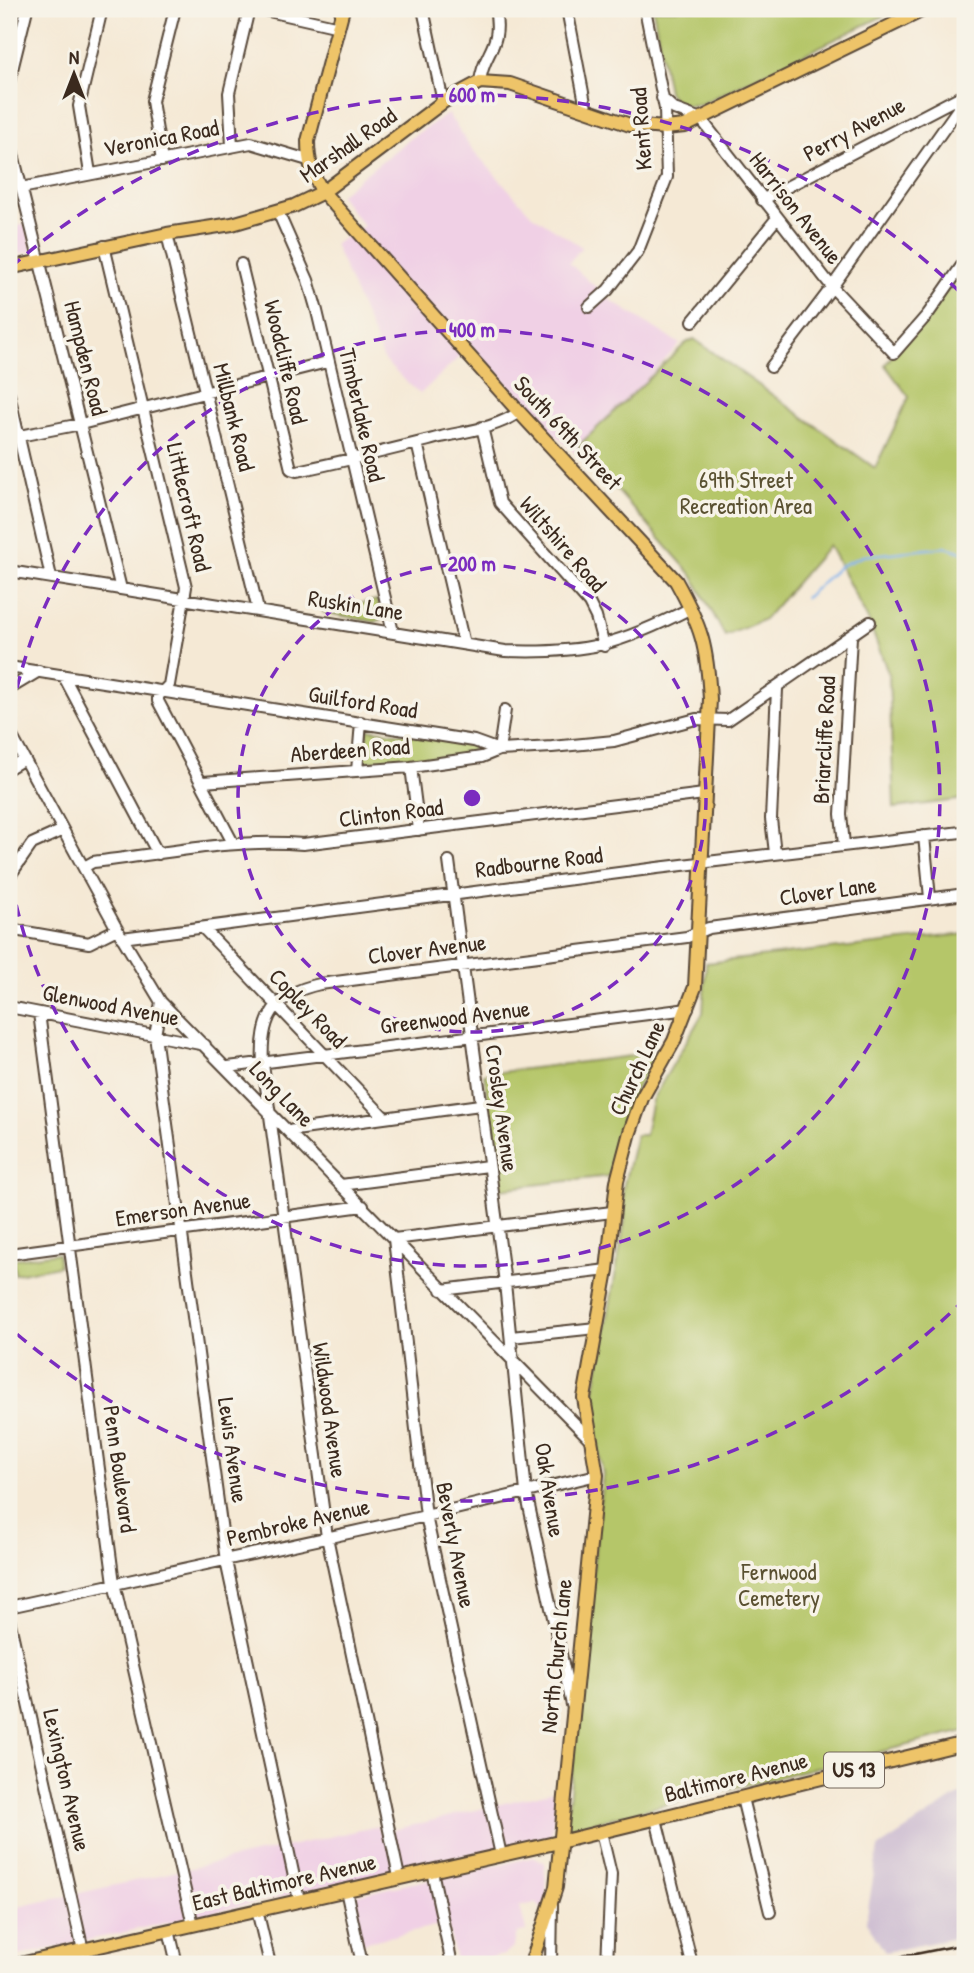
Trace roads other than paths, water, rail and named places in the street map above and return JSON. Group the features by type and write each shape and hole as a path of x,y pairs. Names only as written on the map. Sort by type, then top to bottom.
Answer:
{"main road":[{"path":"308,160 308,141 343,9"},
{"path":"480,82 510,84 630,125 666,128 685,126 925,9"},
{"name":"Marshall Road","path":"9,268 104,246 232,224 278,212 323,192 443,102 480,82"},
{"name":"South 69th Street","path":"308,160 323,192 519,412 676,581 691,608 707,652 708,717"},
{"name":"Church Lane","path":"597,1475 583,1398 607,1270 617,1181 642,1098 674,1041 695,987 708,717"},
{"name":"North Church Lane","path":"531,1964 552,1905 597,1475"},
{"name":"Baltimore Avenue","path":"558,1843 965,1743"},
{"name":"East Baltimore Avenue","path":"20,1964 558,1843"}],"street":[{"path":"9,82 27,9"},
{"path":"90,173 79,106 102,9"},
{"path":"162,161 152,101 175,9"},
{"path":"232,146 229,93 249,9"},
{"path":"260,9 339,27"},
{"path":"423,9 443,102"},
{"path":"480,82 481,71 494,49 497,37 495,9"},
{"path":"567,9 586,108"},
{"name":"Kent Road","path":"589,307 608,290 638,250 667,177 666,128 645,9"},
{"path":"771,367 832,287 965,96"},
{"name":"Perry Avenue","path":"762,200 965,96"},
{"name":"Harrison Avenue","path":"662,98 674,109 701,119 832,287 894,353 928,314 965,261"},
{"name":"Hampden Road","path":"9,138 121,589"},
{"name":"Veronica Road","path":"21,188 251,143 308,160"},
{"name":"Timberlake Road","path":"278,212 308,280 393,632"},
{"path":"693,321 777,218"},
{"name":"Millbank Road","path":"167,234 258,610"},
{"name":"Littlecroft Road","path":"104,246 186,587 169,685 161,692"},
{"name":"Woodcliffe Road","path":"242,267 291,470 352,460"},
{"path":"14,437 81,424 327,362"},
{"path":"9,394 14,437 51,578"},
{"path":"352,460 482,428 508,420 519,412"},
{"name":"Wiltshire Road","path":"482,428 500,503 589,603 604,646"},
{"path":"417,443 464,644"},
{"name":"Ruskin Lane","path":"9,571 464,644 540,652 575,652 604,646 646,631 691,608"},
{"name":"Guilford Road","path":"9,667 474,741 499,750 614,741 708,717 728,720 777,689 870,622"},
{"name":"Briarcliffe Road","path":"844,845 841,814 851,637"},
{"path":"9,690 38,671"},
{"path":"63,675 158,854"},
{"path":"775,853 771,819 777,689"},
{"path":"161,692 158,701 233,843"},
{"path":"499,750 505,710"},
{"path":"357,771 361,722"},
{"name":"Long Lane","path":"9,731 120,934 161,1002 590,1439"},
{"name":"Aberdeen Road","path":"203,782 411,767 482,757 499,750"},
{"path":"9,768 24,759"},
{"path":"411,767 419,830"},
{"name":"Clinton Road","path":"84,867 93,862 233,843 265,841 303,844 704,794"},
{"path":"9,877 32,844 63,830"},
{"name":"Radbourne Road","path":"9,929 89,943 120,934 203,928 701,862 961,832"},
{"path":"924,836 930,898"},
{"name":"Crosley Avenue","path":"449,860 505,1283 512,1361"},
{"name":"Clover Lane","path":"698,933 709,928 965,894"},
{"name":"Copley Road","path":"203,928 383,1116"},
{"name":"Clover Avenue","path":"275,1005 292,993 314,985 687,937 698,933"},
{"name":"Lewis Avenue","path":"161,1002 155,1035 226,1561 299,1900"},
{"path":"268,1111 263,1033 275,1005"},
{"name":"Glenwood Avenue","path":"9,1007 205,1045"},
{"name":"Greenwood Avenue","path":"228,1068 688,1009"},
{"name":"Penn Boulevard","path":"39,1013 114,1583 193,1925"},
{"path":"288,1131 383,1116 480,1105"},
{"name":"Wildwood Avenue","path":"268,1111 327,1537 399,1877"},
{"path":"341,1185 488,1166"},
{"name":"Emerson Avenue","path":"9,1254 363,1206"},
{"path":"394,1239 612,1212"},
{"name":"Beverly Avenue","path":"394,1239 426,1516 501,1855"},
{"path":"442,1290 607,1270"},
{"path":"511,1337 596,1328"},
{"name":"Oak Avenue","path":"512,1361 526,1492 572,1705"},
{"name":"Pembroke Avenue","path":"9,1607 226,1561 597,1475"},
{"name":"Lexington Avenue","path":"9,1619 86,1964"},
{"path":"742,1798 769,1912"},
{"path":"656,1819 692,1964"},
{"path":"601,1832 611,1874 607,1964"},
{"path":"432,1871 452,1964"},
{"path":"346,1889 362,1964"},
{"path":"551,1964 552,1905"},
{"path":"257,1910 270,1964"},
{"path":"169,1930 177,1964"}],"waterway":[{"path":"805,598 840,566 863,556 946,547 965,553"}],"railway":[{"path":"866,1964 965,1944"}],"park label":[{"name":"69th Street Recreation Area","path":"746,493"},
{"name":"Fernwood Cemetery","path":"779,1585"}]}
